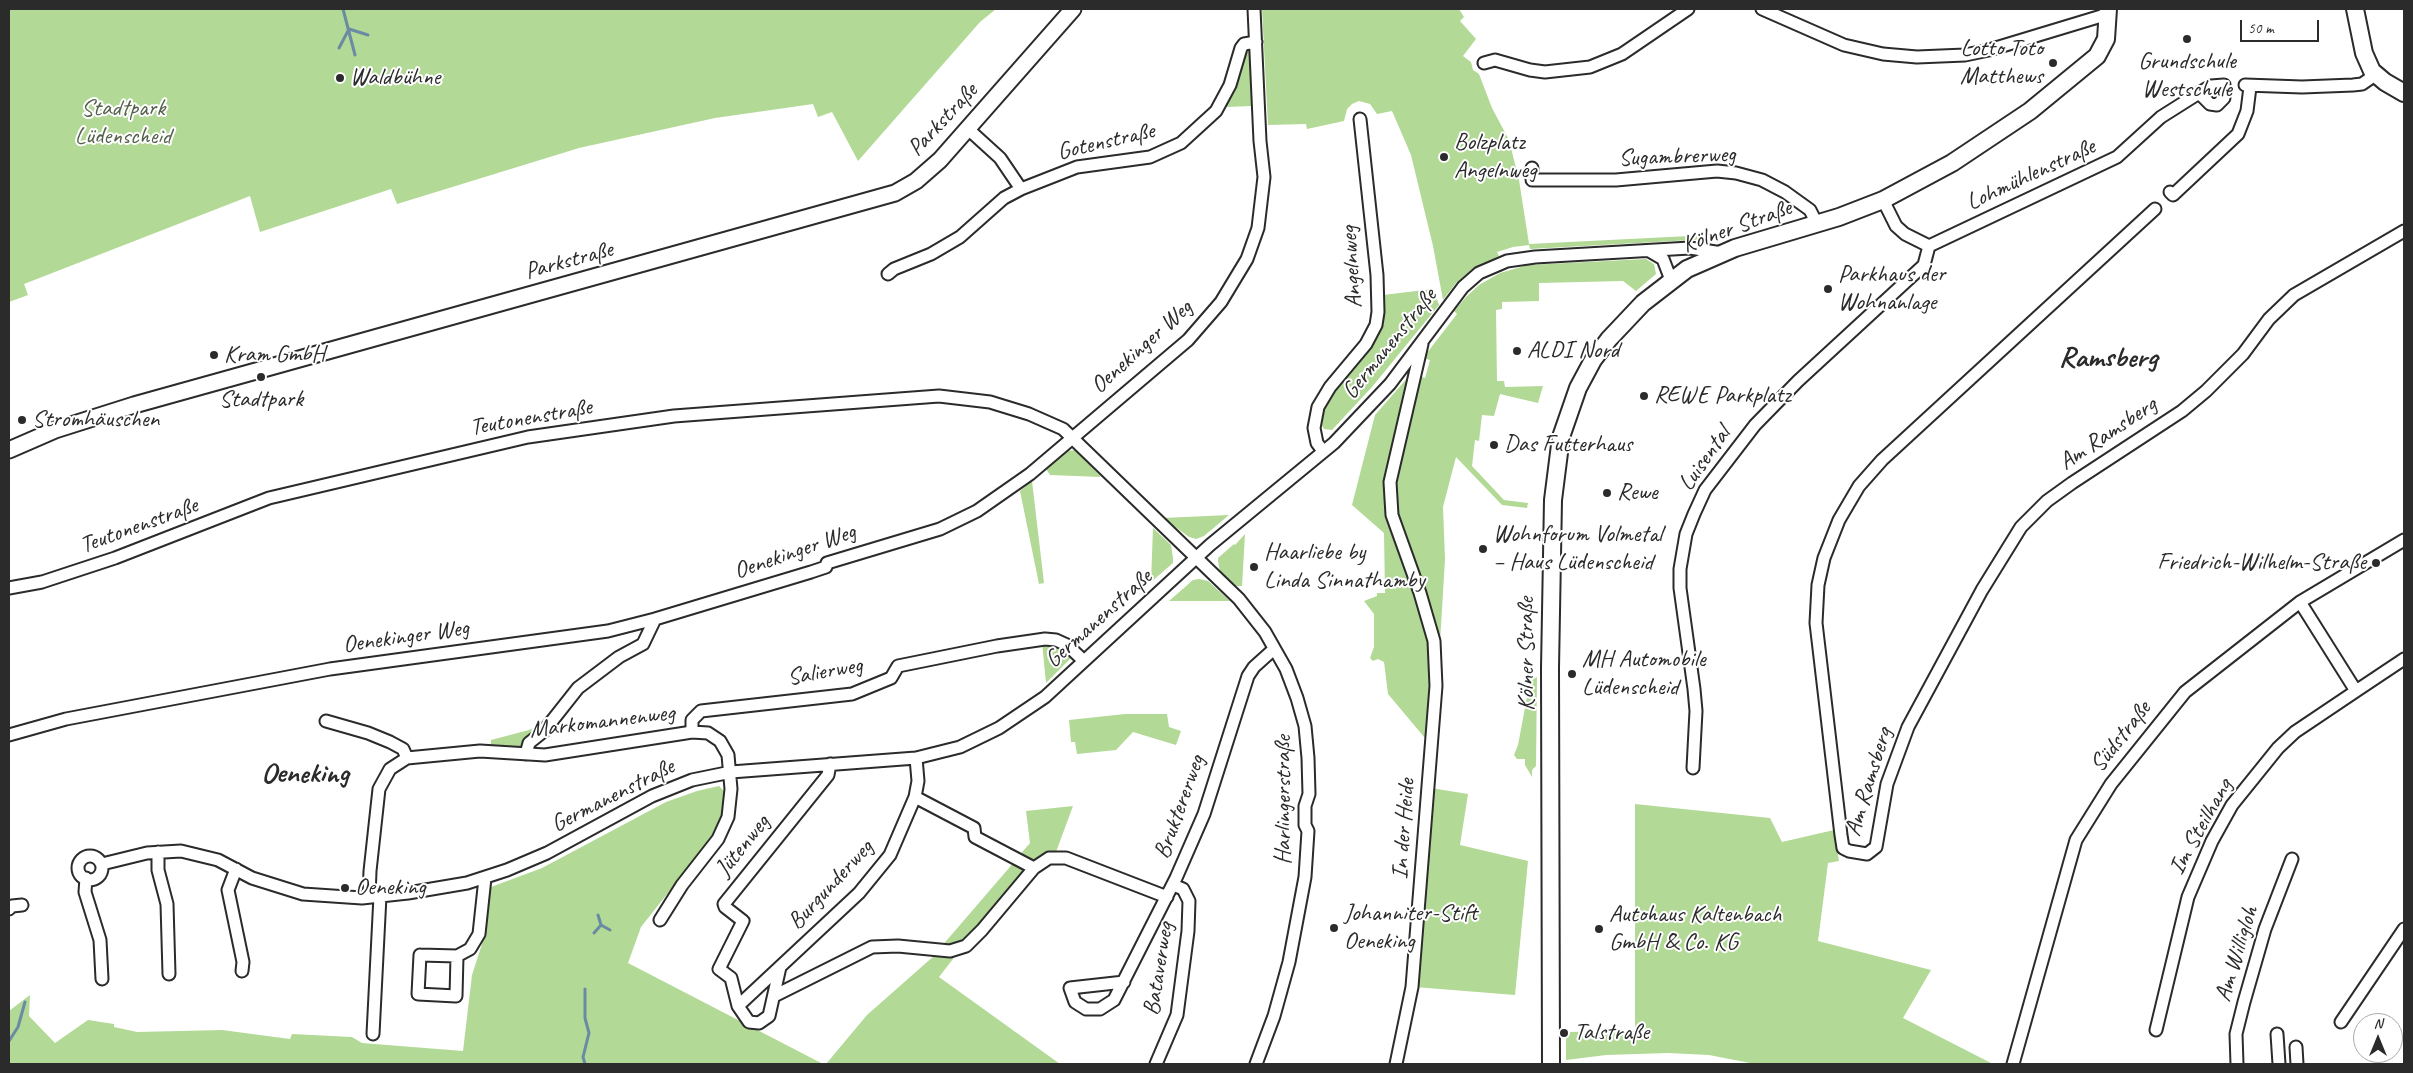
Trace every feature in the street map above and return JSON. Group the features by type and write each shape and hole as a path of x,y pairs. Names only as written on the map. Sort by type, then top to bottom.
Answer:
{"main road":[{"path":"2355,9 2364,53 2375,74 2404,93"},
{"name":"Kölner Straße","path":"1551,1064 1550,668 1552,525 1557,459 1569,410 1593,360 1632,314 1670,280 1687,269 1722,253 1817,224 1883,200 1953,163 2025,115 2097,56 2108,32 2108,11"}],"street":[{"name":"Parkstraße","path":"9,450 63,428 184,390 888,196 916,181 940,160 1073,9"},
{"name":"Oenekinger Weg","path":"9,735 66,719 330,669 608,631 655,619 811,572 826,567 827,563 853,554 940,529 993,501 1030,474 1071,437 1191,338 1221,302 1247,259 1258,228 1264,190 1254,9"},
{"path":"1484,62 1495,60 1530,70 1545,72 1590,67 1622,54 1688,9"},
{"path":"1762,9 1844,45 1885,54 1917,57 1965,55 1989,50 2108,11"},
{"name":"Gotenstraße","path":"1021,189 1068,170 1150,157 1181,142 1216,111 1230,86 1241,48 1244,44 1256,42"},
{"path":"2170,192 2173,195 2238,134 2246,116 2248,86 2312,87 2362,84 2375,74"},
{"name":"Lohmühlenstraße","path":"1929,246 2117,157 2134,145 2161,117 2199,93"},
{"name":"Angelnweg","path":"1323,451 1317,443 1314,428 1318,408 1330,387 1366,344 1376,324 1378,312 1377,280 1360,119"},
{"path":"888,274 894,269 931,254 960,237 1004,198 1021,189 1000,158 967,128"},
{"name":"Sugambrerweg","path":"1532,168 1532,180 1616,180 1717,171 1736,173 1762,180 1786,192 1810,210 1817,224"},
{"path":"1883,200 1896,226 1905,234 1929,246"},
{"name":"Am Ramsberg","path":"2155,209 1882,460 1859,486 1839,520 1824,558 1818,584 1816,623 1841,835 1844,848 1849,851 1868,854 1876,847 1887,784 1908,727 1982,590 2021,527 2047,501 2182,411 2206,391 2242,354 2269,318 2294,294 2404,231"},
{"name":"Luisental","path":"1692,768 1696,711 1693,676 1680,588 1680,569 1686,534 1694,514 1705,490 1755,425 1798,381 1924,266 1929,246"},
{"name":"Germanenstraße","path":"102,864 158,852 188,852 218,860 252,878 294,892 330,896 374,897 446,888 485,878 547,853 652,796 692,780 731,772 916,758 960,747 999,728 1045,697 1197,558 1323,451 1390,384 1463,287 1479,273 1499,264 1535,257 1699,248 1722,253"},
{"path":"1672,250 1681,256 1687,269"},
{"path":"1651,252 1663,260 1670,280"},
{"name":"In der Heide","path":"1396,1064 1412,989 1436,686 1434,641 1420,593 1397,532 1392,515 1390,494 1395,457 1423,340"},
{"name":"Teutonenstraße","path":"9,588 42,582 115,558 269,498 436,460 480,447 568,430 717,412 800,406 808,408 939,396 1001,404 1058,425 1071,437"},
{"name":"Harlingerstraße","path":"1071,437 1197,558 1253,615 1286,669 1305,726 1308,794 1305,825 1308,835 1303,891 1289,962 1275,1012 1256,1064"},
{"name":"Südstraße","path":"2013,1064 2071,855 2083,827 2111,784 2185,692 2300,602 2404,540"},
{"path":"2300,602 2356,691 2404,659"},
{"path":"526,754 529,743 544,730 578,688 620,657 643,644 655,619"},
{"name":"Salierweg","path":"692,732 692,720 701,711 852,694 891,678 898,666 997,646 1039,639 1056,640 1067,645 1084,661"},
{"name":"Bruktererweg","path":"1124,982 1167,897 1204,814 1248,676 1274,649"},
{"name":"Im Steilhang","path":"2156,1030 2188,897 2212,841 2232,805 2278,748 2295,732 2356,691"},
{"path":"326,721 368,733 390,742 403,748 407,758 390,769 379,789 370,871 374,897 373,1034"},
{"name":"Markomannenweg","path":"407,758 480,751 556,754 692,732 708,733 720,741 728,755 731,772 730,806 725,826 669,903 660,920"},
{"name":"Burgunderweg","path":"738,1006 859,893 877,872 894,847 915,798 918,781 916,758"},
{"name":"Jütenweg","path":"738,1006 731,978 719,969 743,921 725,907 724,904 828,775 830,764"},
{"path":"915,798 974,828 975,838 1034,868"},
{"path":"158,852 158,870 167,904 169,974"},
{"name":"Germanenstraße","path":"102,864 93,856 83,858 79,869 86,878 85,892 100,940 102,979"},
{"path":"774,996 872,947 898,946 935,951 962,948 982,930 1034,868 1049,858 1066,858 1167,897"},
{"name":"Am Willigloh","path":"2237,1064 2236,1034 2244,1002 2265,929 2292,859"},
{"name":"Germanenstraße","path":"86,878 98,876 102,864"},
{"path":"236,869 228,890 243,962 242,971"},
{"path":"457,956 456,996 418,994 420,955 457,956 470,949 479,934 485,878"},
{"name":"Bataverweg","path":"1156,1064 1177,1014 1187,939 1189,901 1183,889 1173,884"},
{"path":"9,909 12,906 22,905"},
{"path":"2341,1022 2404,929"},
{"path":"738,1006 749,1022 759,1023 769,1016 780,967"},
{"path":"2277,1034 2279,1064"},
{"path":"2296,1047 2297,1064"}],"green space":[{"name":"Stadtpark Lüdenscheid","path":"9,9 996,9 980,22 858,161 832,112 818,117 813,104 715,118 579,148 397,204 391,189 260,232 250,196 24,284 28,295 9,302"},
{"path":"1262,9 1459,9 1464,17 1460,21 1476,39 1463,56 1471,62 1473,70 1479,74 1492,108 1509,140 1519,180 1529,244 1709,235 1710,239 1530,249 1529,245 1513,247 1497,252 1499,256 1471,270 1456,283 1443,300 1433,246 1411,155 1392,111 1377,114 1370,104 1359,101 1347,109 1344,121 1307,129 1306,124 1268,125"},
{"path":"1249,50 1252,106 1226,107 1236,83 1245,52"},
{"path":"1646,259 1654,264 1656,274 1636,291 1623,281 1539,283 1539,301 1502,302 1502,309 1496,310 1497,381 1504,381 1505,387 1543,386 1538,403 1500,394 1494,416 1482,415 1479,441 1475,440 1472,466 1504,500 1528,503 1527,508 1502,505 1456,457 1443,507 1445,559 1440,642 1436,642 1401,540 1393,493 1418,376 1425,378 1430,360 1423,358 1457,314 1454,311 1466,297 1479,285 1500,273 1528,265"},
{"path":"1433,289 1439,305 1372,387 1332,430 1324,429 1320,422 1329,399 1365,355 1377,336 1383,310 1383,295"},
{"path":"1409,376 1388,482 1432,652 1430,744 1388,694 1384,662 1378,659 1373,661 1370,658 1374,647 1374,614 1364,601 1377,596 1377,593 1385,593 1384,533 1352,505 1375,415"},
{"path":"1076,450 1101,477 1050,475 1046,469 1067,451"},
{"path":"1032,481 1044,583 1039,584 1020,491"},
{"path":"1229,515 1204,536 1196,539 1189,537 1163,518"},
{"path":"1153,528 1171,545 1173,563 1151,582"},
{"path":"1245,534 1242,586 1234,586 1220,572 1218,558 1235,545"},
{"path":"1193,580 1208,581 1230,601 1169,601"},
{"path":"1042,642 1053,642 1071,654 1072,657 1046,683"},
{"path":"1537,677 1536,766 1532,770 1532,777 1525,765 1525,759 1517,759 1514,755 1518,745 1530,681"},
{"path":"1125,714 1167,714 1169,727 1181,731 1176,745 1133,732 1116,750 1077,754 1075,742 1071,742 1069,720"},
{"path":"540,725 541,728 520,747 491,745 491,740 529,730"},
{"path":"719,786 726,793 724,813 713,836 641,927 628,963 823,1064 9,1064 9,1011 30,995 29,1016 55,1043 88,1020 114,1024 114,1027 137,1032 222,1030 290,1039 292,1034 352,1037 362,1043 463,1051 472,975 482,944 491,887 542,868 666,802 697,791"},
{"path":"1431,788 1468,794 1460,845 1528,861 1515,995 1415,987"},
{"path":"1635,804 1770,818 1782,842 1834,830 1839,861 1828,863 1818,941 1931,970 1903,1018 1991,1063 1755,1064 1709,1055 1668,1053 1606,1055 1566,1060 1566,1032 1635,1031"},
{"path":"1073,806 1056,852 1043,855 1031,865 1018,857 1030,843 1026,811"},
{"path":"1015,861 1029,868 973,934 941,947"},
{"path":"960,950 939,977 1060,1064 826,1064 867,1015 935,955"}],"waterway":[{"path":"343,9 355,55"},
{"path":"339,48 349,29 368,35"},
{"path":"594,933 601,925 598,915"},
{"path":"601,925 610,930"},
{"path":"585,989 585,1018 589,1033 583,1057 585,1064"},
{"path":"9,1041 18,1027 25,1002"}],"place":[{"name":"Grundschule Westschule","path":"2187,39"},
{"name":"Lotto Toto Matthews","path":"2053,63"},
{"name":"Waldbühne","path":"340,78"},
{"name":"Bolzplatz Angelnweg","path":"1444,157"},
{"name":"Parkhaus der Wohnanlage","path":"1828,289"},
{"name":"ALDI Nord","path":"1517,351"},
{"name":"Kram GmbH","path":"214,355"},
{"name":"Stadtpark","path":"261,377"},
{"name":"REWE Parkplatz","path":"1644,396"},
{"name":"Stromhäuschen","path":"22,420"},
{"name":"Das Futterhaus","path":"1494,445"},
{"name":"Rewe","path":"1607,493"},
{"name":"Wohnforum Volmetal – Haus Lüdenscheid","path":"1483,549"},
{"name":"Friedrich-Wilhelm-Straße","path":"2376,563"},
{"name":"Haarliebe by Linda Sinnathamby","path":"1254,567"},
{"name":"MH Automobile Lüdenscheid","path":"1572,674"},
{"name":"Oeneking","path":"345,888"},
{"name":"Johanniter-Stift Oeneking","path":"1334,928"},
{"name":"Autohaus Kaltenbach GmbH & Co. KG","path":"1599,929"},
{"name":"Talstraße","path":"1564,1033"}],"district":[{"name":"Ramsberg","path":"2108,358"},
{"name":"Oeneking","path":"305,774"}]}
